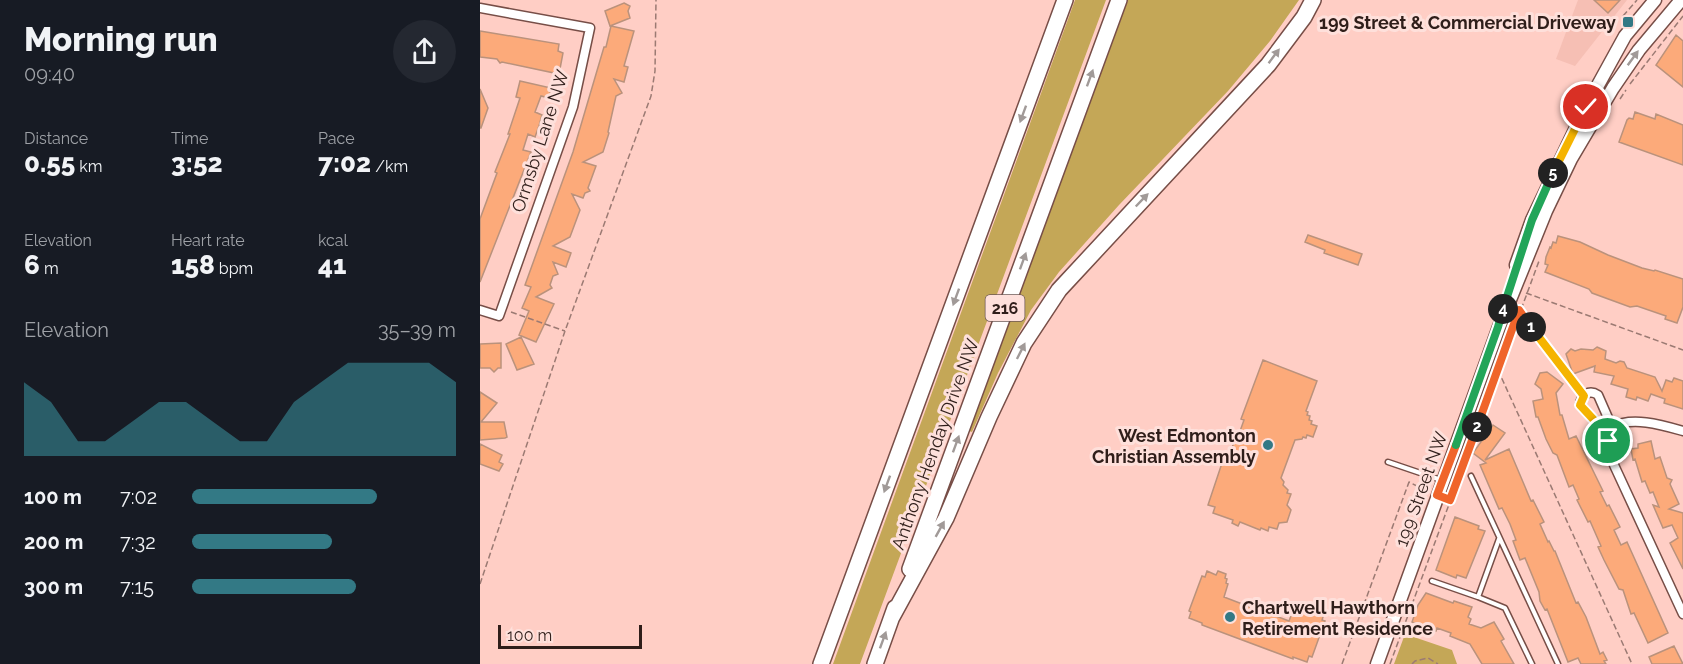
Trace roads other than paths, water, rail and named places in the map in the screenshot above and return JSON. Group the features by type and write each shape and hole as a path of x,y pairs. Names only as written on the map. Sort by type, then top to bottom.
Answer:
{"highway":[{"name":"Anthony Henday Drive NW","path":"821,664 1065,0"},
{"name":"Anthony Henday Drive NW","path":"875,664 1119,0"},
{"path":"892,617 946,518 989,417 1024,344 1059,290 1268,65 1304,17 1313,0"}],"main road":[{"name":"199 Street NW","path":"1498,327 1532,220 1562,154 1618,48 1655,0"},
{"name":"199 Street NW","path":"1377,664 1498,327 1540,225 1571,159 1625,70 1681,0"}],"street":[{"name":"Ormsby Lane NW","path":"480,8 590,28 573,107 498,316 480,310"},
{"path":"1610,431 1582,409 1580,402 1584,396 1592,392 1598,395 1610,431 1609,448 1614,465 1683,614"},
{"path":"1610,431 1623,423 1646,423 1683,431"}],"lane":[{"path":"1388,462 1443,480"},
{"path":"1471,476 1558,664"},
{"path":"1478,597 1500,539"},
{"path":"1432,581 1478,597 1508,612 1532,664"}],"place":[{"name":"199 Street & Commercial Driveway","path":"1628,22"},
{"name":"West Edmonton Christian Assembly","path":"1268,445"},
{"name":"Chartwell Hawthorn Retirement Residence","path":"1230,617"}]}
